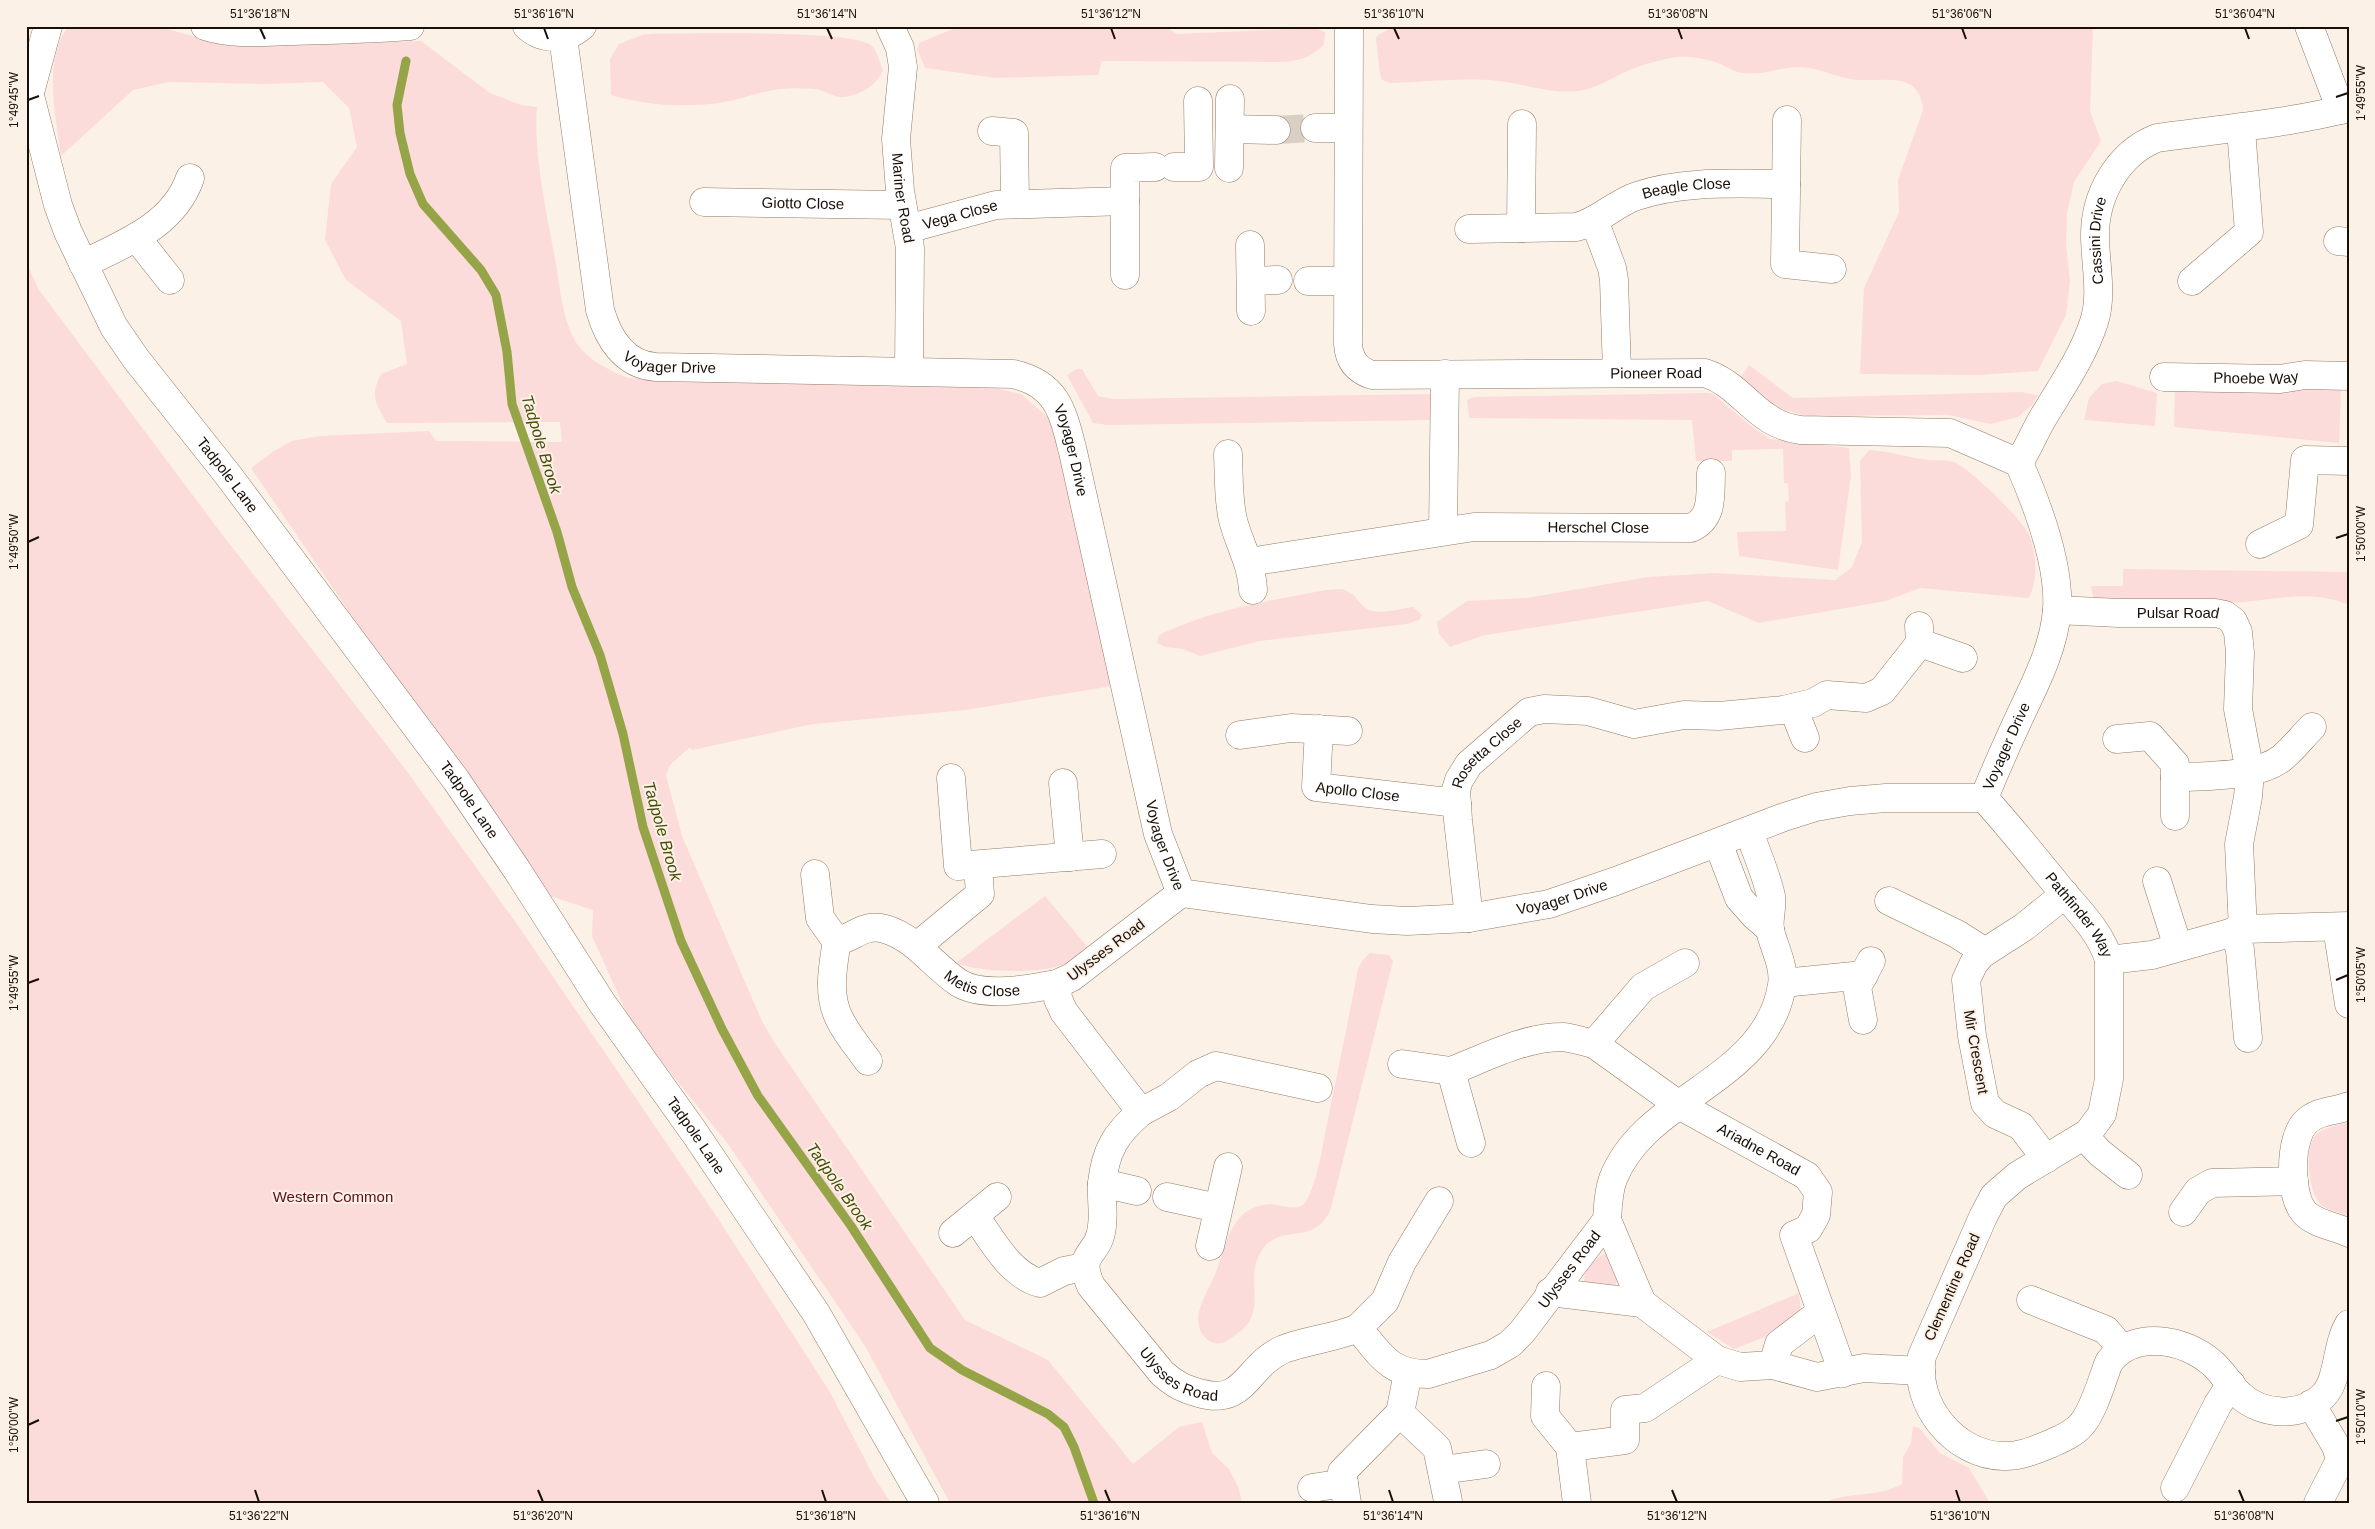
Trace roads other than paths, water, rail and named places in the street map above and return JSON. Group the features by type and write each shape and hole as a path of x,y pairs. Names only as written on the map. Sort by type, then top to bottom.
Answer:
{"street":[{"name":"Tadpole Lane","path":"48,26 28,88 58,204 83,264 114,327 136,359 228,475 456,780 512,862 602,1003 694,1132 816,1313 925,1503"},
{"path":"205,26 253,32 370,30 410,26"},
{"path":"527,26 540,34 572,32"},
{"name":"Mariner Road","path":"890,26 900,48 903,67 896,139 911,264 909,371"},
{"name":"Pioneer Road","path":"1349,26 1348,350 1355,366 1372,375 1617,372 1705,373 1721,380 1767,419 1781,427 1801,430 1950,433 2019,463"},
{"path":"2309,26 2345,109"},
{"name":"Voyager Drive","path":"572,32 598,303 608,333 620,350 635,362 647,366 1013,374 1039,384 1049,392 1059,405 1073,452 1158,834 1181,892 1372,919 1407,921 1469,918 1549,904 1616,881 1801,811 1850,801 1886,798 1984,798 2038,677 2054,629 2057,610 2055,579 2044,527 2036,501 2019,463"},
{"path":"1229,168 1230,99"},
{"path":"1125,275 1125,168 1199,167 1198,101"},
{"name":"Cassini Drive","path":"2019,463 2082,351 2094,321 2098,284 2096,219 2102,199 2114,172 2136,150 2156,138 2241,129 2306,119 2345,109"},
{"path":"1787,120 1785,264 1832,269"},
{"path":"1521,228 1522,124"},
{"path":"1315,128 1348,128"},
{"path":"1230,129 1276,130"},
{"path":"2192,281 2250,232 2241,129"},
{"name":"Vega Close","path":"992,131 1014,133 1015,204"},
{"path":"83,264 136,237 169,213 185,191 190,178"},
{"name":"Beagle Close","path":"1469,229 1576,227 1594,220 1625,201 1664,190 1706,185 1786,184"},
{"name":"Vega Close","path":"904,217 1015,204 1125,201"},
{"name":"Giotto Close","path":"704,202 904,217"},
{"path":"1594,220 1612,268 1614,280 1617,372"},
{"path":"136,237 170,280"},
{"path":"1250,245 1251,311"},
{"path":"1251,281 1278,280"},
{"path":"1308,281 1347,282"},
{"path":"1443,531 1445,374"},
{"name":"Phoebe Way","path":"2164,377 2280,378 2305,375 2349,376"},
{"path":"1228,454 1230,506 1238,536 1249,562 1254,590"},
{"path":"2260,544 2299,525 2305,460 2349,461"},
{"name":"Herschel Close","path":"1249,562 1474,526 1498,528 1691,528 1698,525 1706,516 1710,505 1711,473"},
{"name":"Pulsar Road","path":"2057,610 2119,614 2215,613 2229,618 2236,626 2239,640 2238,709 2250,772 2239,851 2238,931"},
{"name":"Rosetta Close","path":"1469,918 1456,790 1462,773 1469,764 1529,712 1544,709 1588,711 1634,724 1684,715 1719,716 1780,709 1813,703 1827,695 1866,698 1882,691 1919,635 1963,658"},
{"path":"1780,709 1805,738"},
{"path":"2175,778 2250,772 2267,767 2281,758 2312,727"},
{"path":"1240,735 1291,728 1348,730"},
{"name":"Apollo Close","path":"1319,730 1316,787 1457,803"},
{"path":"2116,739 2150,736 2175,764 2175,816"},
{"path":"951,778 958,866 1102,854"},
{"path":"1063,783 1070,857"},
{"name":"Pathfinder Way","path":"1984,798 2102,941 2109,960 2152,954 2238,931 2343,926"},
{"name":"Ulysses Road","path":"1408,1373 1428,1374 1500,1351 1522,1332 1550,1292 1607,1220 1608,1197 1614,1178 1627,1156 1649,1130 1730,1069 1750,1049 1777,1007 1783,983 1780,959 1770,929 1771,896 1749,831"},
{"name":"Ulysses Road","path":"1718,843 1739,898 1770,929"},
{"path":"917,946 980,894 978,865"},
{"path":"815,874 820,918 837,940 832,976 836,1011 868,1061"},
{"path":"2157,881 2178,947"},
{"name":"Ulysses Road","path":"1141,1112 1064,1012 1058,999 1057,984 1072,977 1181,892"},
{"name":"Mir Crescent","path":"2046,1159 2024,1129 2017,1123 1995,1114 1985,1103 1982,1096 1966,990 1969,970 1986,952 2024,927 2065,894"},
{"path":"1889,901 1957,934 1986,952"},
{"name":"Metis Close","path":"837,940 862,929 875,926 897,933 917,946 950,976 969,988 999,991 1057,984"},
{"path":"2343,926 2349,1004"},
{"path":"2238,931 2248,1038"},
{"name":"Clementine Road","path":"2109,960 2107,1096 2099,1120 2084,1136 2009,1182 1988,1205 1928,1341 1922,1356 1921,1371 1924,1389 1931,1406 1941,1424 1954,1438 1986,1453 2013,1456 2037,1450 2068,1436 2083,1424 2109,1362 2122,1349"},
{"path":"1594,1044 1643,987 1685,963"},
{"path":"1783,983 1868,967 1857,987 1863,1020"},
{"path":"1402,1064 1451,1071 1529,1041 1566,1037 1594,1044 1680,1105"},
{"path":"974,1216 1015,1269 1034,1282 1040,1283 1064,1270 1084,1267 1085,1262 1099,1240 1102,1227 1102,1183 1117,1134 1141,1112 1169,1097 1198,1074 1216,1066 1318,1088"},
{"path":"1451,1071 1471,1143"},
{"name":"Ariadne Road","path":"1680,1105 1807,1176 1815,1185 1818,1192 1816,1215 1808,1229 1794,1235 1843,1373"},
{"path":"2349,1106 2315,1116 2301,1128 2294,1153 2296,1195 2304,1212 2313,1220 2349,1233"},
{"path":"2084,1136 2100,1153 2128,1174"},
{"path":"1210,1246 1228,1167"},
{"path":"2183,1212 2198,1191 2212,1183 2294,1181"},
{"path":"1102,1183 1137,1191"},
{"path":"1168,1196 1218,1208"},
{"path":"953,1233 997,1197"},
{"name":"Ulysses Road","path":"1084,1267 1091,1286 1162,1373 1174,1384 1185,1389 1211,1397 1222,1397 1234,1392 1262,1361 1284,1350 1358,1328 1385,1300 1402,1262 1439,1201"},
{"path":"1607,1220 1642,1303 1717,1360 1740,1367 1773,1365 1817,1377 1882,1368 1921,1371"},
{"path":"1550,1292 1642,1303"},
{"path":"2031,1300 2106,1330 2122,1349 2152,1340 2182,1346 2211,1362 2247,1401 2272,1410 2292,1411 2311,1404 2323,1396 2329,1388 2339,1346 2349,1324"},
{"path":"1773,1365 1779,1344 1821,1312"},
{"path":"1312,1488 1345,1493 1342,1472 1400,1413 1408,1373 1390,1365 1358,1328"},
{"path":"1570,1447 1625,1440 1625,1410 1645,1408 1717,1360"},
{"path":"2176,1488 2218,1404 2231,1384"},
{"path":"1546,1386 1545,1416 1570,1447 1577,1503"},
{"path":"2311,1404 2344,1459 2318,1503"},
{"path":"1400,1413 1437,1448 1448,1501"},
{"path":"1442,1470 1486,1464"}],"waterway":[{"name":"Tadpole Brook","path":"406,61 397,105 400,133 410,174 423,204 481,270 496,295 507,352 512,404 557,532 572,587 600,655 623,734 643,827 681,941 722,1029 758,1096 851,1226 930,1348 962,1370 1048,1414 1064,1427 1074,1447 1094,1503"}],"tunnel":[{"path":"1276,130 1315,128"}],"park label":[{"name":"Western Common","path":"333,1197"}]}
